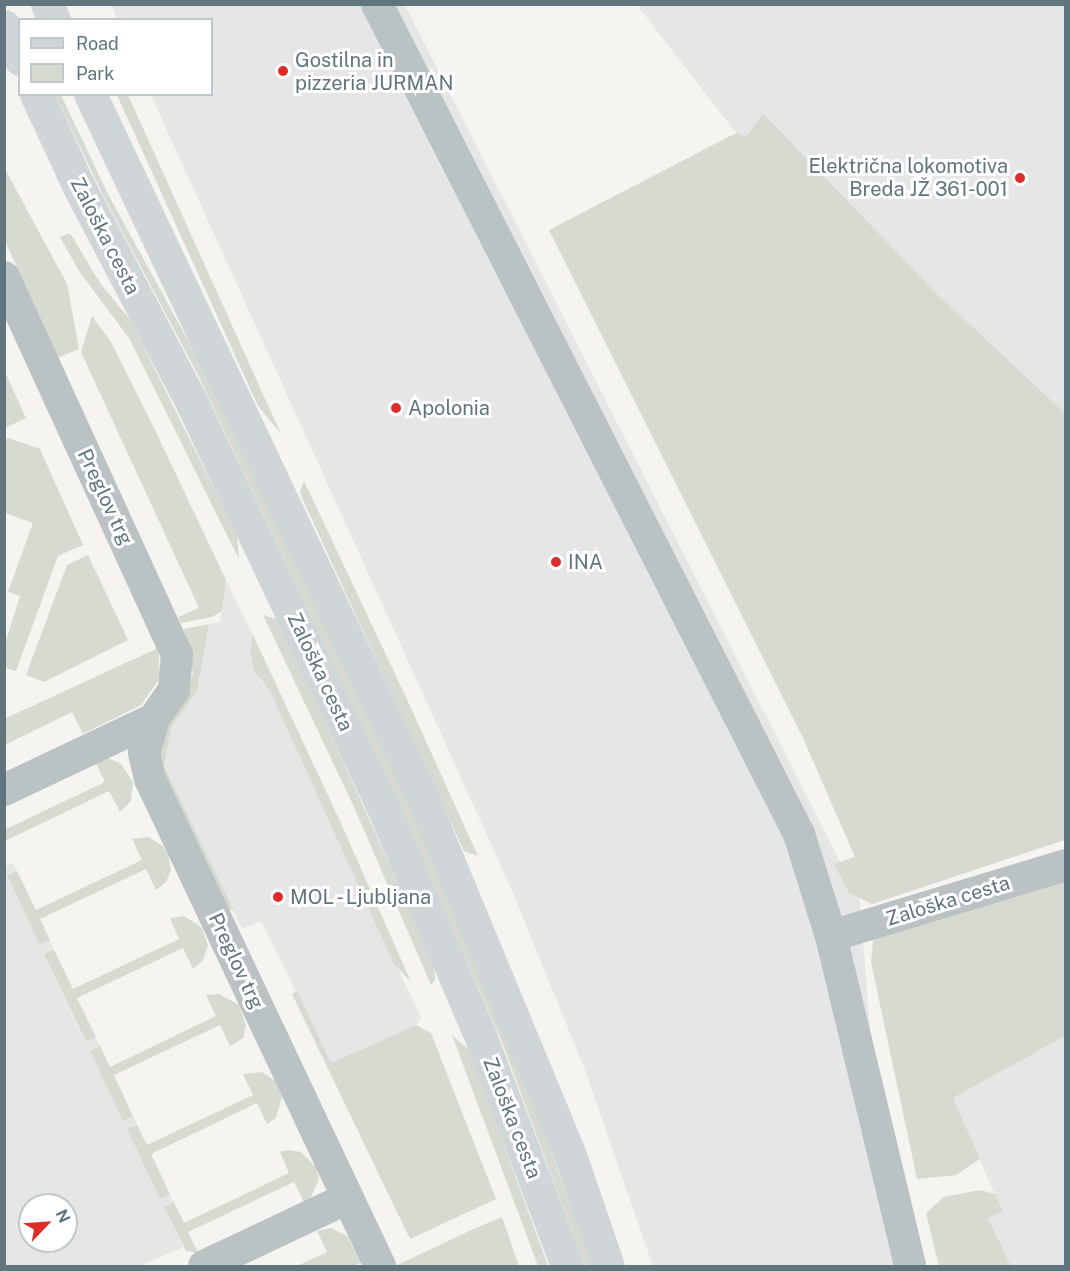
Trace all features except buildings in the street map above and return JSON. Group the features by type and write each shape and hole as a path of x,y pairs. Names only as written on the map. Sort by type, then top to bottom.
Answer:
{"main road":[{"path":"47,4 53,18"},
{"path":"4,26 18,55"},
{"name":"Zaloška cesta","path":"37,96 78,185 190,399 381,803 474,1020 567,1266"},
{"name":"Zaloška cesta","path":"91,96 418,788 569,1152 608,1266"}],"street":[{"path":"377,4 799,834 831,936 910,1266"},
{"name":"Preglov trg","path":"4,277 177,654 174,690 154,719 144,753 150,779 380,1265"},
{"path":"4,790 154,719"},
{"name":"Zaloška cesta","path":"831,936 1065,865"},
{"path":"204,1266 348,1198"}],"shaded area":[{"path":"111,5 405,5 860,901 885,1225 896,1266 653,1266 585,1070 511,888 151,96 213,96 213,18 117,18"},
{"path":"637,5 1065,5 1065,413 937,294 763,113 746,137 736,133"},
{"path":"226,580 253,635 250,651 261,681 271,693 421,1018 416,1025 331,1063 261,921 242,929 164,766 171,728 197,691 209,624 220,622"},
{"path":"13,863 17,871 7,877 40,945 50,940 54,950 44,955 85,1042 96,1037 100,1046 90,1051 123,1121 133,1116 137,1125 127,1129 160,1199 170,1194 174,1202 164,1207 183,1247 141,1266 5,1266 4,867"},
{"path":"1065,1036 1065,1266 1011,1266 988,1218 1002,1211 953,1098"}],"green space":[{"path":"55,96 61,96 107,192 203,368 397,780 470,948 544,1132 592,1266 585,1266 502,1042 390,784 197,373 104,197"},
{"path":"117,96 128,96 281,434 258,406"},
{"path":"763,113 937,294 1065,413 1065,840 872,904 849,893 834,864 855,857 803,738 549,230 736,133 746,137"},
{"path":"4,167 67,284 79,349 58,358 5,241"},
{"path":"70,233 100,283 131,321 237,535 239,559 129,338 79,271 60,237"},
{"path":"92,316 111,342 226,580 222,611 212,617 181,623 178,617 199,608 81,352"},
{"path":"5,372 26,418 4,428"},
{"path":"8,438 40,449 83,545 58,556 16,671 5,668 5,644 20,596 8,592 33,523 5,513 4,440"},
{"path":"304,481 478,856 464,851 303,500 300,492"},
{"path":"88,555 128,640 44,682 26,675 67,565"},
{"path":"263,615 277,619 362,803 434,966 435,980 431,985 354,807"},
{"path":"209,624 197,691 171,728 164,766 233,909 228,911 160,766 159,754 166,727 184,702 193,673 184,629"},
{"path":"253,635 340,821 411,982 394,964 271,693 254,670 250,651"},
{"path":"158,648 160,678 141,705 83,734 72,712 5,745 4,719"},
{"path":"108,758 121,764 133,782 131,801 120,812 109,791 5,841 4,830 105,782 95,761"},
{"path":"148,837 163,846 168,855 171,870 166,882 156,890 146,869 40,919 50,940 40,945 7,876 17,871 36,910 142,860 132,839"},
{"path":"1065,877 1065,1036 953,1098 980,1159 956,1175 917,1179 871,962 873,941 879,936"},
{"path":"184,916 202,928 208,946 203,960 193,969 183,948 77,998 96,1037 86,1042 44,954 54,950 73,989 179,939 170,918"},
{"path":"297,991 331,1063 416,1025 431,1033 496,1199 410,1239 292,994"},
{"path":"219,994 239,1005 246,1025 243,1038 230,1046 220,1025 114,1075 133,1116 123,1121 90,1051 100,1046 110,1067 216,1016 206,995"},
{"path":"452,1035 469,1050 548,1266 538,1266"},
{"path":"262,1072 275,1081 282,1096 276,1118 267,1124 257,1103 151,1154 170,1194 160,1199 127,1129 137,1125 147,1145 253,1095 243,1074"},
{"path":"288,1150 301,1152 316,1167 319,1179 311,1197 304,1202 294,1182 188,1232 198,1253 186,1251 164,1207 174,1202 184,1223 289,1173 280,1152"},
{"path":"980,1190 995,1194 1003,1211 988,1218 1011,1266 939,1266 926,1213 944,1197"},
{"path":"502,1217 519,1266 397,1265 478,1227"},
{"path":"331,1228 347,1236 361,1263 353,1266 297,1266 327,1252 317,1231"}],"place":[{"name":"Gostilna in pizzeria JURMAN","path":"283,71"},
{"name":"Električna lokomotiva Breda JŽ 361-001","path":"1020,178"},
{"name":"Apolonia","path":"396,408"},
{"name":"INA","path":"556,562"},
{"name":"MOL - Ljubljana","path":"278,897"}]}
